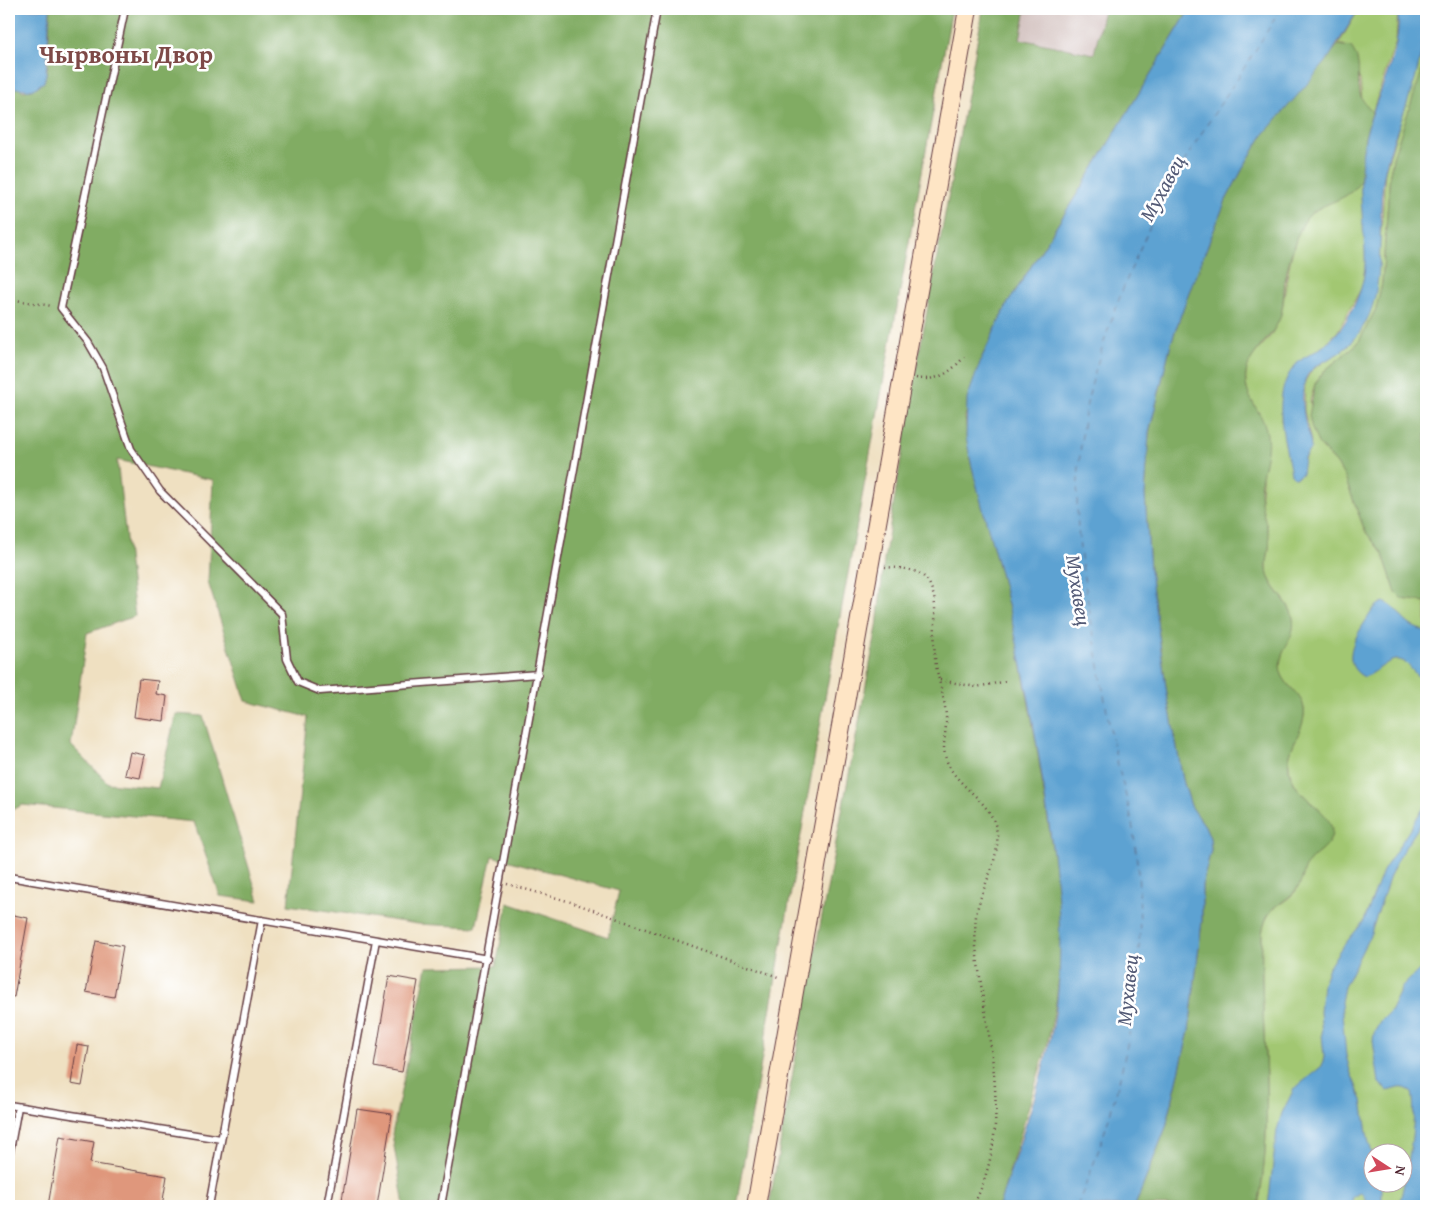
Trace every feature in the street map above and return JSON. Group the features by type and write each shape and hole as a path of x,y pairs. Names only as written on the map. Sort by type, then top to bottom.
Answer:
{"street":[{"path":"756,1206 968,9"}],"lane":[{"path":"125,9 61,308 88,342 103,368 131,449 160,491 282,614 287,659 298,682 320,690 538,674"},
{"path":"441,1206 488,959 657,9"},
{"path":"9,877 488,959"},
{"path":"209,1206 262,920"},
{"path":"327,1206 376,940"},
{"path":"9,1106 221,1139"},
{"path":"9,1156 18,1107"}],"path":[{"path":"9,299 61,308"},
{"path":"903,375 919,379 943,376 964,356"},
{"path":"869,567 896,568 912,571 924,576 930,585 934,598 935,660 946,719 945,755 958,778 981,799 991,814 997,835 994,857 976,917 976,952 994,1069 996,1130 991,1162 973,1206"},
{"path":"940,680 976,688 1008,682"},
{"path":"501,882 571,902 796,984"}],"shaded area":[{"path":"1026,9 1104,9 1094,54 1020,39"}],"green space":[{"path":"50,9 952,9 823,709 736,1206 404,1206 392,1134 427,967 496,966 508,903 608,937 619,891 492,856 476,927 418,924 288,905 308,717 246,701 208,582 213,480 117,460 135,616 87,633 71,745 108,783 158,788 176,714 203,716 259,901 220,896 194,822 22,805 9,812 9,73 10,80 23,91 32,90 44,82 48,65"},
{"path":"983,9 1026,9 1020,39 1094,54 1104,9 1190,9 1091,172 1008,303 982,357 965,417 971,463 1014,626 1036,741 1056,873 1060,917 1061,959 1056,1003 1047,1046 999,1206 769,1206 804,1010 877,627 884,560 919,354"},
{"path":"1359,9 1397,9 1398,11 1396,41 1372,113 1362,100 1360,80 1344,45 1338,45"},
{"path":"1419,9 1426,9 1425,66 1394,154 1390,173 1382,283 1376,309 1358,343 1323,372 1315,384 1310,401 1318,443 1337,464 1345,477 1365,531 1383,554 1396,593 1402,599 1426,602 1426,1206 1258,1206 1266,1138 1262,933 1267,916 1295,892 1307,864 1326,845 1332,834 1295,784 1290,772 1289,757 1303,722 1304,708 1281,673 1281,659 1291,634 1293,619 1288,606 1272,583 1267,570 1269,542 1261,502 1262,472 1253,413 1246,385 1246,372 1250,361 1275,328 1282,307 1294,245 1302,224 1314,210 1344,195 1356,185 1361,177 1366,262 1362,287 1338,331 1322,347 1294,367 1283,396 1281,421 1302,465 1311,442 1304,410 1305,381 1312,370 1350,344 1365,324 1373,301 1382,221 1385,171 1421,54 1422,16"},
{"path":"1338,45 1351,47 1355,53 1361,96 1372,113 1363,150 1361,177 1352,192 1311,213 1302,225 1289,263 1280,318 1272,333 1251,359 1246,374 1247,390 1262,419 1268,442 1260,496 1269,540 1268,576 1288,605 1293,618 1292,632 1281,658 1281,672 1287,683 1299,697 1304,709 1303,723 1290,755 1289,769 1292,779 1298,788 1326,817 1331,825 1332,833 1326,846 1307,864 1298,887 1272,910 1262,933 1266,1138 1258,1206 1135,1206 1166,1127 1189,1031 1202,921 1202,885 1211,850 1210,838 1205,826 1191,806 1183,780 1167,694 1150,570 1145,495 1149,433 1171,343 1189,292 1226,200 1264,134"},
{"path":"1426,59 1426,602 1402,599 1396,593 1383,554 1365,531 1345,478 1337,464 1318,443 1309,416 1315,384 1323,372 1358,343 1376,309 1382,283 1390,173 1394,154"}],"water":[{"path":"9,9 50,9 46,74 44,82 32,90 15,88 10,80"},
{"name":"Мухавец","path":"1190,9 1359,9 1326,62 1264,134 1226,200 1189,292 1171,343 1149,433 1145,495 1150,570 1167,694 1183,780 1191,806 1205,826 1210,838 1211,850 1202,885 1202,921 1189,1031 1166,1127 1135,1206 999,1206 1033,1104 1053,1025 1059,977 1060,931 1054,863 1033,721 1008,605 971,463 966,437 967,399 982,357 1008,303 1091,172"},
{"path":"1397,9 1419,9 1423,27 1422,47 1412,90 1385,170 1382,187 1378,279 1375,297 1368,318 1355,338 1343,350 1312,370 1305,380 1303,392 1304,411 1311,448 1304,458 1302,474 1295,478 1291,474 1281,419 1283,391 1287,378 1294,367 1304,358 1329,342 1341,328 1355,304 1361,288 1365,269 1361,187 1364,144 1373,111 1392,59 1398,25"},
{"path":"1384,602 1395,609 1406,622 1426,631 1426,682 1401,660 1390,662 1364,677 1352,665 1351,651 1357,636 1373,610"},
{"path":"1426,804 1426,816 1398,858 1371,933 1344,987 1341,1002 1346,1055 1350,1071 1362,1100 1369,1142 1362,1142 1362,1192 1382,1192 1382,1199 1378,1206 1369,1206 1361,1192 1353,1197 1351,1206 1268,1206 1277,1130 1282,1113 1294,1089 1322,1066 1324,1057 1320,1012 1323,984 1329,967 1339,951 1364,921 1383,871"},
{"path":"1426,963 1426,1206 1399,1206 1402,1192 1412,1192 1412,1092 1403,1088 1388,1091 1379,1083 1373,1041 1374,1033 1380,1022 1390,1012 1402,987"}],"building":[{"path":"139,679 158,681 156,694 167,696 164,721 134,717"},
{"path":"130,752 145,755 140,778 125,775"},
{"path":"9,914 28,918 14,997 9,996"},
{"path":"96,941 123,946 114,997 86,992"},
{"path":"389,976 418,981 402,1072 374,1067"},
{"path":"77,1045 89,1047 82,1086 71,1084"},
{"path":"357,1109 392,1114 377,1206 341,1206"},
{"path":"60,1136 94,1142 90,1163 167,1176 162,1206 48,1206"}],"ferry route":[{"path":"1077,1206 1109,1117 1121,1071 1131,1025 1140,931 1139,884 1134,836 1115,755 1080,553 1077,498 1084,419 1095,372 1112,317 1145,237 1183,164 1280,9"}],"district":[{"name":"Чырвоны Двор","path":"126,54"}]}
